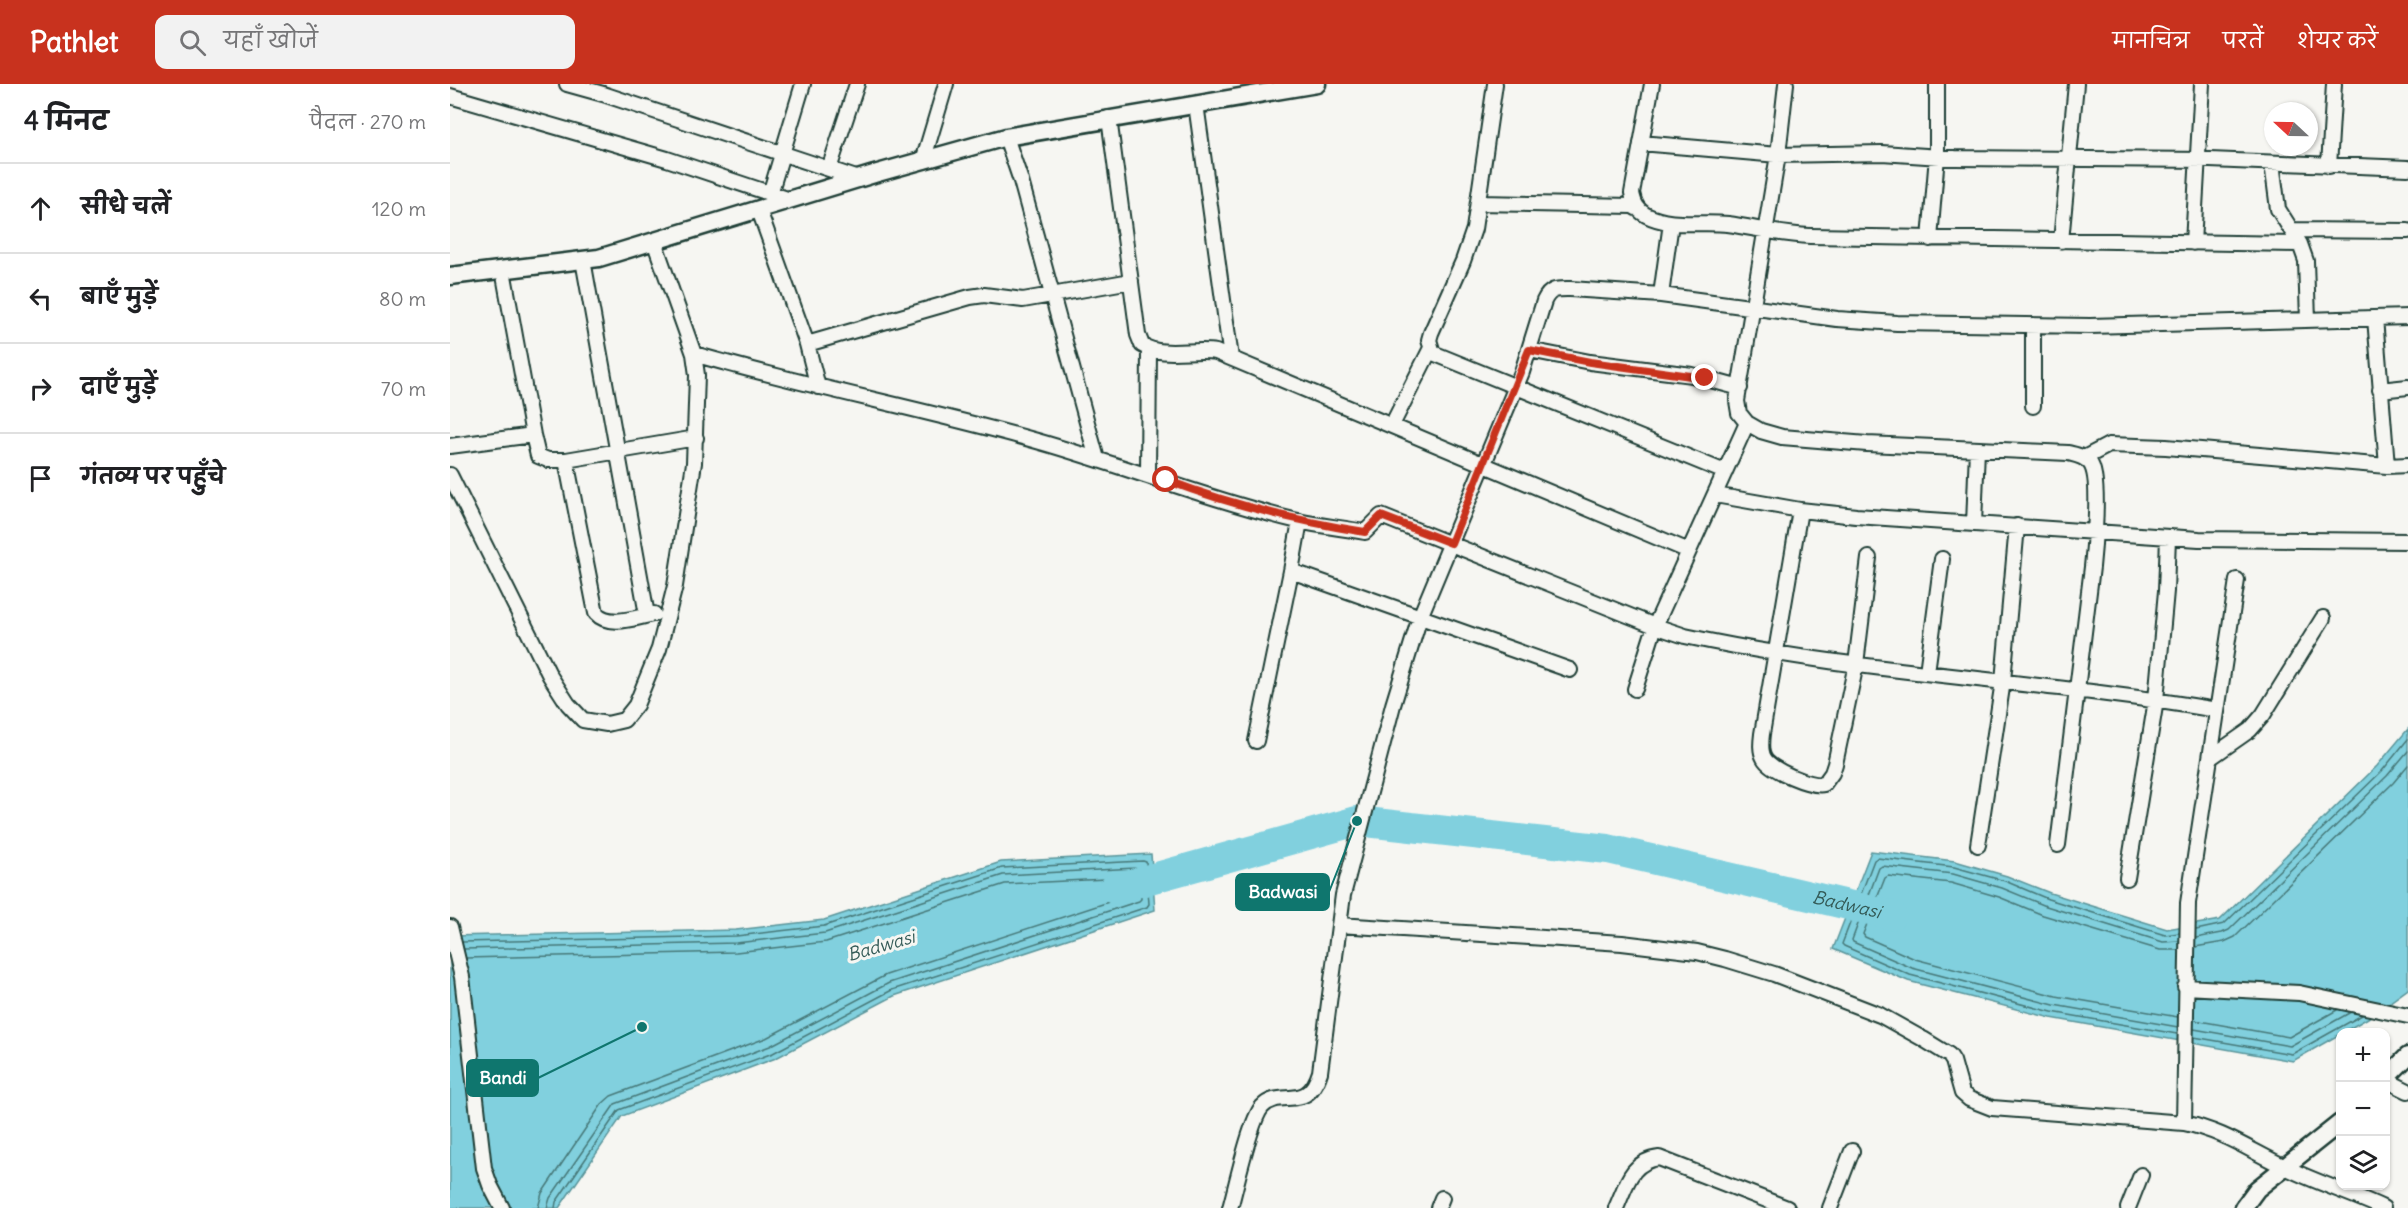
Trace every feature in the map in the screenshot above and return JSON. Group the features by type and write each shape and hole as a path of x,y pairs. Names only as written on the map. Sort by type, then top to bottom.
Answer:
{"street":[{"path":"567,84 859,179"},
{"path":"770,194 803,84"},
{"path":"829,169 857,84"},
{"path":"923,161 946,84"},
{"path":"450,276 599,258 1006,137 1317,84"},
{"path":"1392,425 1431,348 1431,333 1469,244 1478,203 1495,84"},
{"path":"1636,208 1632,186 1653,84"},
{"path":"1786,84 1778,155 1737,407 1742,418 1761,431 1782,437 1868,444 2068,453 2084,458 2092,465 2095,478 2095,531 2058,845"},
{"path":"1930,239 1937,156 1937,84"},
{"path":"2061,241 2076,84"},
{"path":"2193,243 2202,84"},
{"path":"2329,166 2334,84"},
{"path":"450,96 667,159 790,200"},
{"path":"1196,104 1231,358"},
{"path":"1109,118 1139,340 1149,349 1155,351 1203,350 1231,358 1689,551"},
{"path":"1006,137 1021,180 1097,459"},
{"path":"1641,143 1778,155 1853,152 2068,160 2197,160 2408,168"},
{"path":"2272,163 2275,199 2284,220 2300,244 2306,261 2307,320"},
{"path":"1478,203 1633,206 1651,218 1671,223 1727,224 1802,236 2300,244"},
{"path":"759,210 807,344 818,387"},
{"path":"1661,295 1671,223"},
{"path":"2291,231 2408,231"},
{"path":"450,475 550,676 568,704 583,720 597,724 615,724 624,720 631,712 659,649 675,586 696,438 697,375 694,354 654,241"},
{"path":"584,260 647,615"},
{"path":"503,270 532,435 538,456 548,460 566,460 696,438"},
{"path":"807,344 970,297 984,295 1016,300 1131,281"},
{"path":"1230,1208 1252,1130 1262,1108 1273,1101 1300,1097 1311,1090 1317,1082 1343,895 1383,742 1420,617 1516,386 1547,295 1556,288 1661,295 1837,319 1897,323 2090,326 2408,317"},
{"path":"2375,318 2387,466"},
{"path":"2033,325 2033,406"},
{"path":"1431,348 1437,355 1725,472"},
{"path":"1148,475 1149,349"},
{"path":"1529,350 1590,362 1692,375 1740,388"},
{"path":"694,354 1035,441 1204,494 1300,521 1365,532 1381,516 1655,626 1708,641 1856,664 2156,700 2217,710"},
{"path":"2380,390 2408,387"},
{"path":"1635,689 1655,626 1747,423"},
{"path":"450,446 532,435"},
{"path":"2084,458 2109,445 2166,447 2387,466 2408,465"},
{"path":"1974,524 1977,449"},
{"path":"566,460 596,613 600,618 614,621 668,612"},
{"path":"1715,495 1800,510 2168,537 2408,541"},
{"path":"1800,510 1762,734 1762,755 1773,767 1811,785 1824,784 1832,773 1856,664 1869,558"},
{"path":"1256,741 1292,571 1300,521"},
{"path":"1978,845 2003,681 2017,526"},
{"path":"2127,878 2156,700 2166,591 2168,537"},
{"path":"1927,672 1942,559"},
{"path":"1292,571 1570,670"},
{"path":"2184,1123 2188,903 2237,580"},
{"path":"2210,758 2250,730 2263,715 2323,618"},
{"path":"1339,925 1623,943 1697,952 1774,974 1880,1015 1949,1055 1953,1061 1962,1093 1969,1099 1992,1108 2184,1123 2208,1128 2230,1137 2286,1168 2369,1205 2383,1208"},
{"path":"450,927 462,977 484,1168 502,1208"},
{"path":"2186,982 2299,993 2408,1016"},
{"path":"2390,1074 2408,1056"},
{"path":"2390,1082 2408,1091"},
{"path":"2243,1208 2257,1190 2336,1126"},
{"path":"1830,1208 1852,1151"},
{"path":"1616,1208 1632,1173 1639,1164 1647,1159 1659,1158 1787,1208"},
{"path":"2128,1208 2141,1175"}],"water":[{"path":"2408,729 2408,989 2351,1028 2336,1028 2336,1036 2293,1061 2051,1018 1908,981 1833,949 1871,851 1955,861 2167,929 2220,920 2377,766"},
{"path":"1151,854 1155,910 894,996 776,1058 622,1116 559,1208 450,1208 450,936 736,930 824,920 1001,862"}],"waterway":[{"name":"Badwasi","path":"1114,889 1357,821 1608,849 1891,915"}],"place":[{"name":"Badwasi","path":"1357,821"},
{"name":"Bandi","path":"642,1027"}],"route":[{"path":"1166,480 1204,494 1300,521 1365,532 1381,516 1451,543 1485,464 1529,350 1590,362 1705,378"}]}
